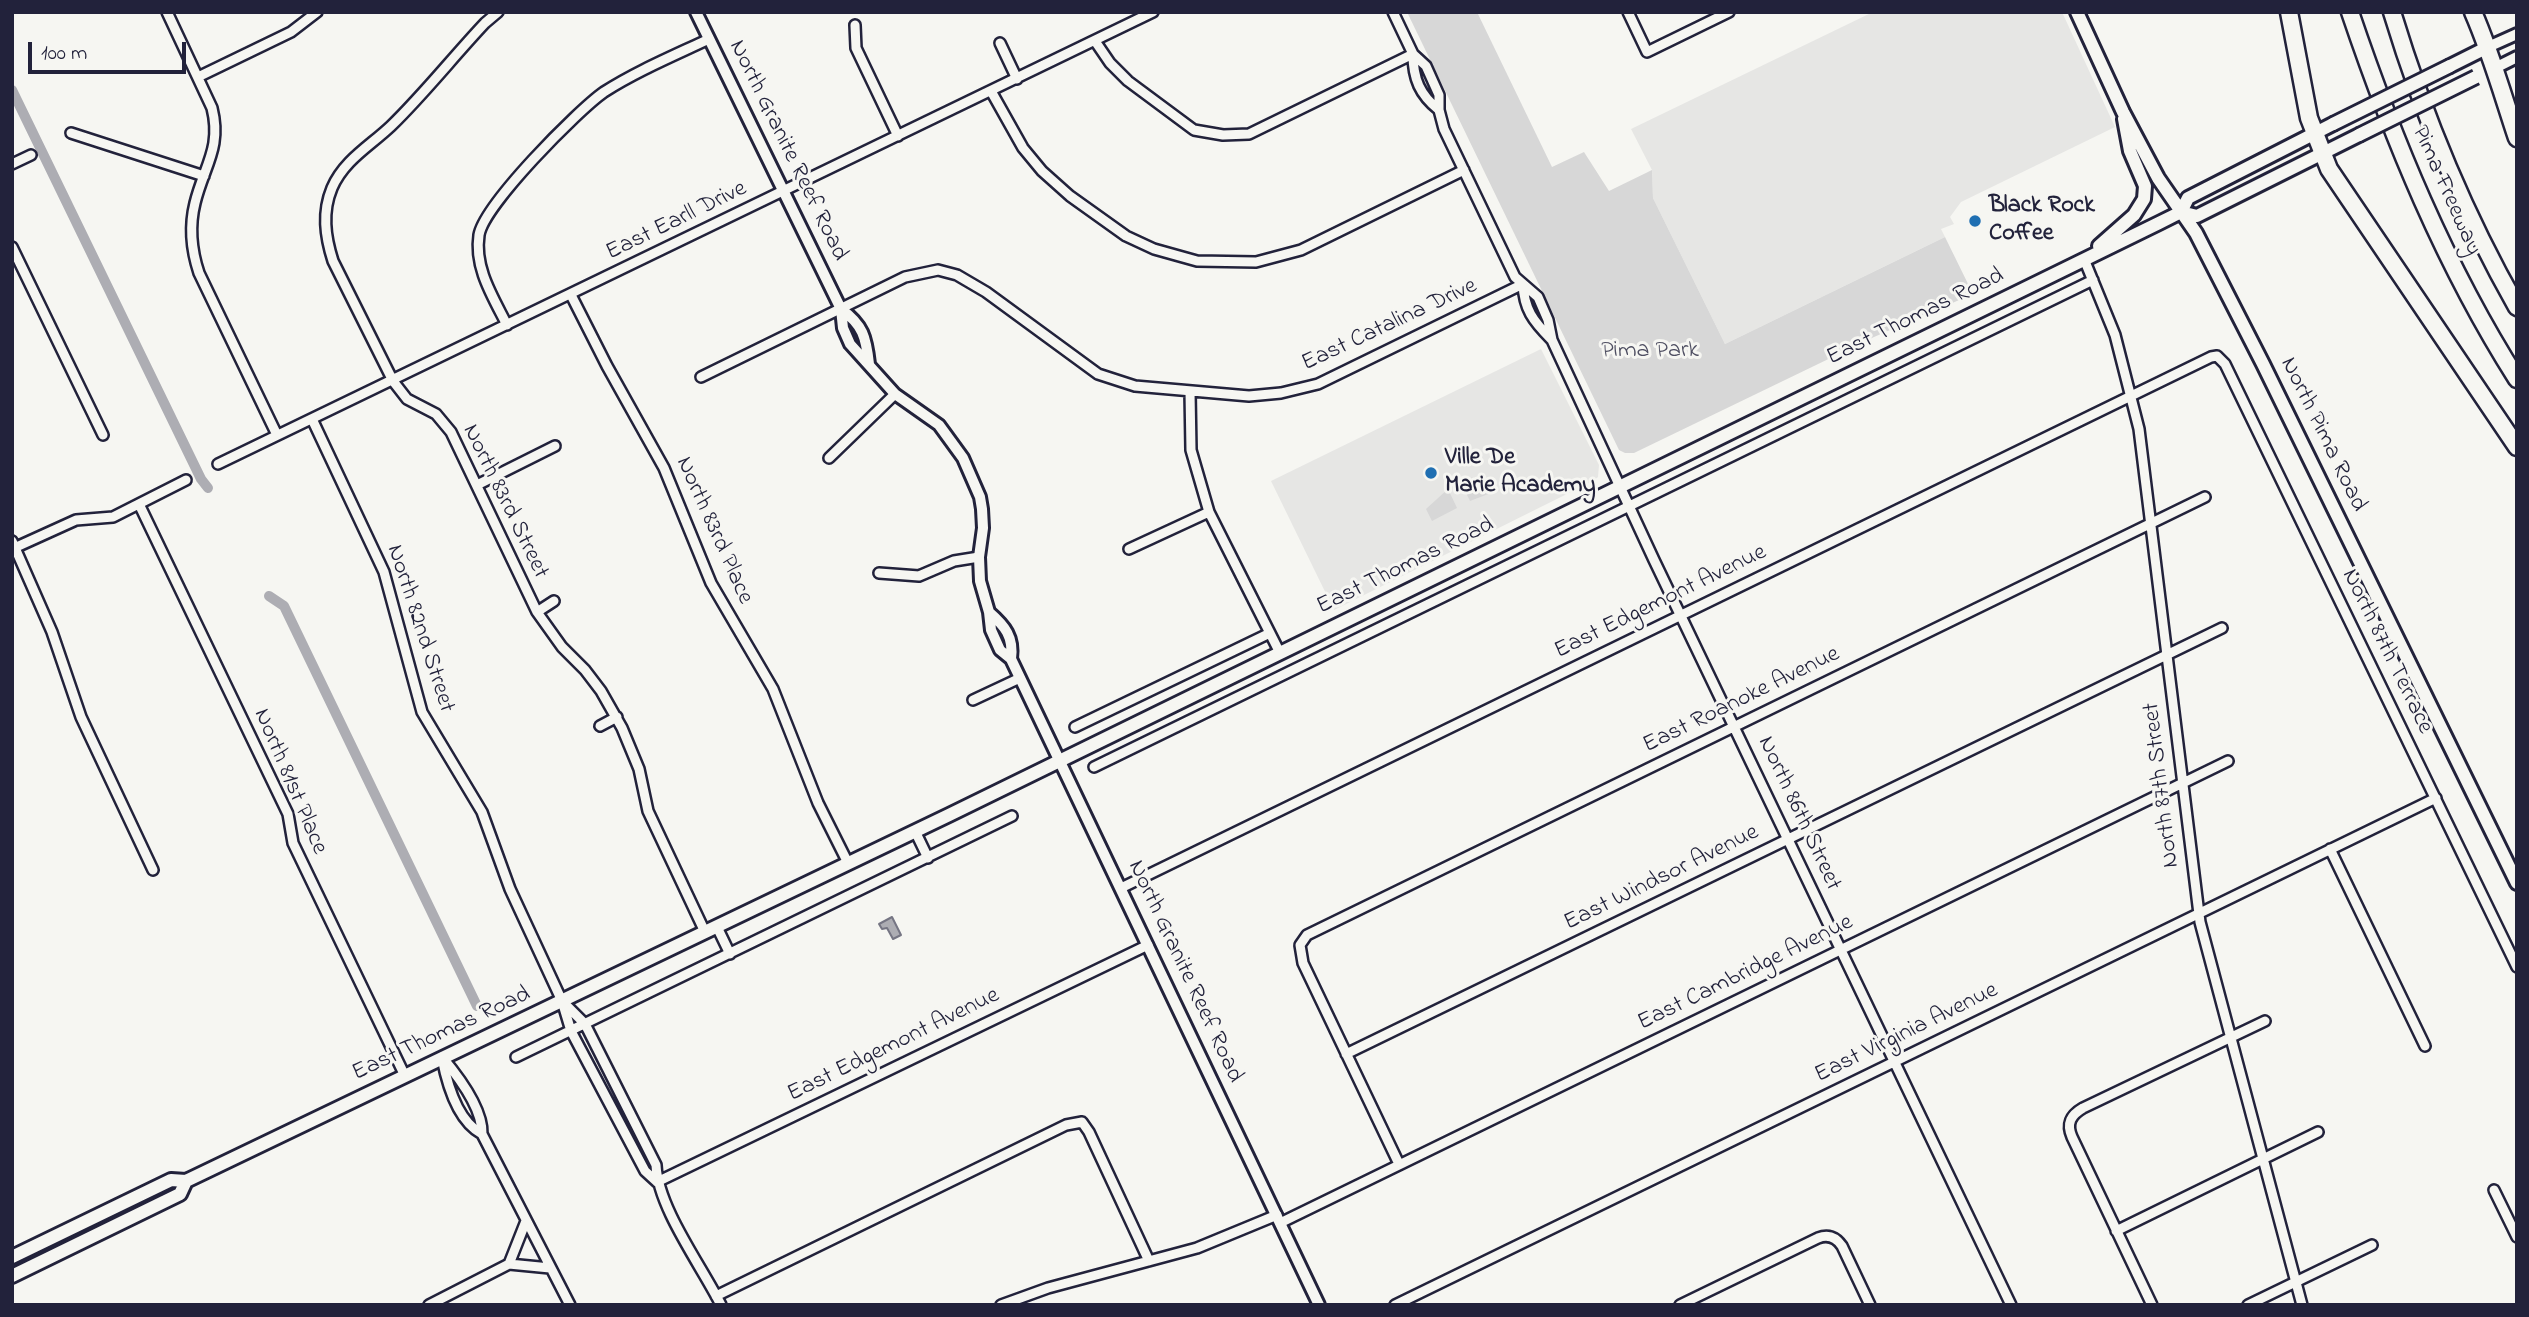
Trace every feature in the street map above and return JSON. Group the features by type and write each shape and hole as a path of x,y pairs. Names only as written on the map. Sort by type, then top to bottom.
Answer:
{"highway":[{"path":"2289,12 2314,133 2329,169 2517,447"},
{"name":"Pima Freeway","path":"2350,12 2390,124 2420,196 2472,301 2517,379"},
{"name":"Pima Freeway","path":"2392,12 2417,89 2466,210 2517,306"},
{"path":"2473,12 2488,47 2517,138"}],"main road":[{"name":"North Pima Road","path":"2077,12 2123,112 2158,178 2196,233 2263,363 2517,883"},
{"name":"East Thomas Road","path":"12,1257 171,1180 186,1181 1060,761 2181,212 2188,198 2488,47"},
{"name":"East Thomas Road","path":"2181,212 2197,216 2493,69"},
{"path":"2084,259 2126,223 2144,199 2145,186 2130,151 2123,112"},
{"name":"East Thomas Road","path":"12,1276 180,1194 186,1181"}],"street":[{"path":"167,12 212,108 217,134 192,223 194,257 277,435"},
{"path":"198,77 290,32 317,12"},
{"name":"North 83rd Street","path":"498,12 390,127 340,172 327,202 326,232 333,261 393,381 407,399 428,409 441,419 451,432 537,612 562,647 585,670 617,717 636,758 648,811 710,929"},
{"name":"North Granite Reef Road","path":"696,12 841,309 842,328 850,344 895,394 939,425 963,458 980,497 982,509 980,581 989,612 991,631 1000,650 1011,659 1319,1305"},
{"name":"East Earll Drive","path":"218,464 1153,12"},
{"name":"North 86th Street","path":"1393,12 1413,54 1426,66 1439,95 1439,110 1444,129 1516,277 1538,297 1548,320 1552,340 1681,615 2011,1305"},
{"path":"1628,12 1647,52 1729,12"},
{"path":"855,25 856,48 898,136"},
{"name":"East Thomas Road","path":"2488,47 2517,34"},
{"path":"507,325 482,274 478,251 479,233 489,213 580,112 603,93 659,62 709,39"},
{"path":"1095,41 1110,63 1128,81 1194,130 1223,135 1249,134 1413,54"},
{"path":"1000,43 1017,79"},
{"name":"North 86th Street","path":"1413,54 1413,72 1426,100 1439,110"},
{"name":"East Thomas Road","path":"2493,69 2517,57"},
{"path":"991,91 1023,148 1042,171 1070,196 1126,236 1154,249 1197,261 1256,262 1301,250 1464,170"},
{"path":"71,133 204,176"},
{"path":"12,164 31,155"},
{"path":"12,247 103,435"},
{"name":"North 87th Street","path":"2084,259 2115,335 2132,395 2144,459 2199,913 2302,1305"},
{"name":"East Catalina Drive","path":"841,309 905,277 938,270 969,281 1098,374 1135,386 1249,396 1281,393 1318,384 1523,284"},
{"name":"East Thomas Road","path":"1094,768 2093,280"},
{"name":"North 86th Street","path":"1523,284 1523,300 1535,324 1552,340"},
{"name":"North 83rd Place","path":"572,295 607,366 664,468 711,583 773,689 818,803 848,863"},
{"path":"701,377 841,309"},
{"name":"East Edgemont Avenue","path":"1121,888 2132,395 2211,357 2219,356"},
{"name":"North 87th Terrace","path":"2219,356 2224,361 2517,967"},
{"path":"1190,392 1191,450 1209,512 1280,653"},
{"path":"830,458 895,394"},
{"name":"North 82nd Street","path":"312,419 384,572 422,712 482,812 510,889 562,1001 571,1031 645,1171 657,1182"},
{"path":"477,485 555,446"},
{"path":"153,870 80,717 52,632 13,546 76,520 113,517 186,480"},
{"name":"East Roanoke Avenue","path":"1346,1054 1303,963 1300,945 1311,933 2205,497"},
{"name":"North 81st Place","path":"139,504 288,814 293,843 405,1076"},
{"path":"1129,550 1209,512"},
{"path":"879,573 919,576 954,561 979,557"},
{"path":"537,612 554,601"},
{"name":"East Windsor Avenue","path":"1346,1054 2222,628"},
{"path":"1075,727 1270,633"},
{"path":"973,700 1020,678"},
{"path":"600,726 617,717"},
{"name":"East Cambridge Avenue","path":"1001,1305 1048,1288 1197,1248 1278,1219 1399,1164 2228,761"},
{"name":"East Virginia Avenue","path":"1395,1305 2435,798"},
{"name":"East Thomas Road","path":"516,1057 1012,816"},
{"path":"915,831 928,858"},
{"path":"2330,849 2425,1046"},
{"path":"710,929 730,954"},
{"name":"East Edgemont Avenue","path":"657,1182 1148,945"},
{"name":"North 82nd Street","path":"562,1001 585,1024 656,1166 657,1182 675,1220 718,1300"},
{"path":"2152,1305 2072,1137 2070,1121 2073,1115 2083,1108 2265,1021"},
{"path":"1346,1054 1399,1164"},
{"path":"442,1058 447,1083 469,1127 482,1133"},
{"path":"442,1058 459,1078 483,1121 482,1133 570,1305"},
{"path":"718,1300 1066,1125 1082,1122 1149,1261"},
{"path":"2116,1231 2318,1132"},
{"path":"2494,1190 2517,1237"},
{"path":"509,1264 526,1222"},
{"path":"1681,1305 1818,1238 1832,1237 1842,1246 1870,1305"},
{"path":"2248,1305 2372,1245"},
{"path":"429,1305 509,1264 550,1268"}],"shaded area":[{"path":"1873,12 2062,12 2115,127 1961,202 1950,217 1954,224 1941,229 1945,237 1725,344 1653,198 1652,170 1631,129"},
{"path":"1541,349 1599,465 1598,477 1334,610 1271,481"},
{"path":"892,917 901,935 893,939 887,928 882,929 879,924"}],"green space":[{"name":"Pima Park","path":"1407,12 1477,12 1552,167 1584,152 1609,191 1652,170 1653,198 1725,344 1945,237 1973,294 1874,337 1634,453 1625,453 1619,450"},
{"path":"1474,477 1490,478 1496,491 1470,501 1460,481"},
{"path":"1448,489 1457,508 1432,521 1426,509"}],"waterway":[{"path":"12,90 201,479 208,488"},
{"path":"269,596 284,606 477,1006"}],"place":[{"name":"Black Rock Coffee","path":"1975,221"},
{"name":"Ville De Marie Academy","path":"1431,473"}]}
